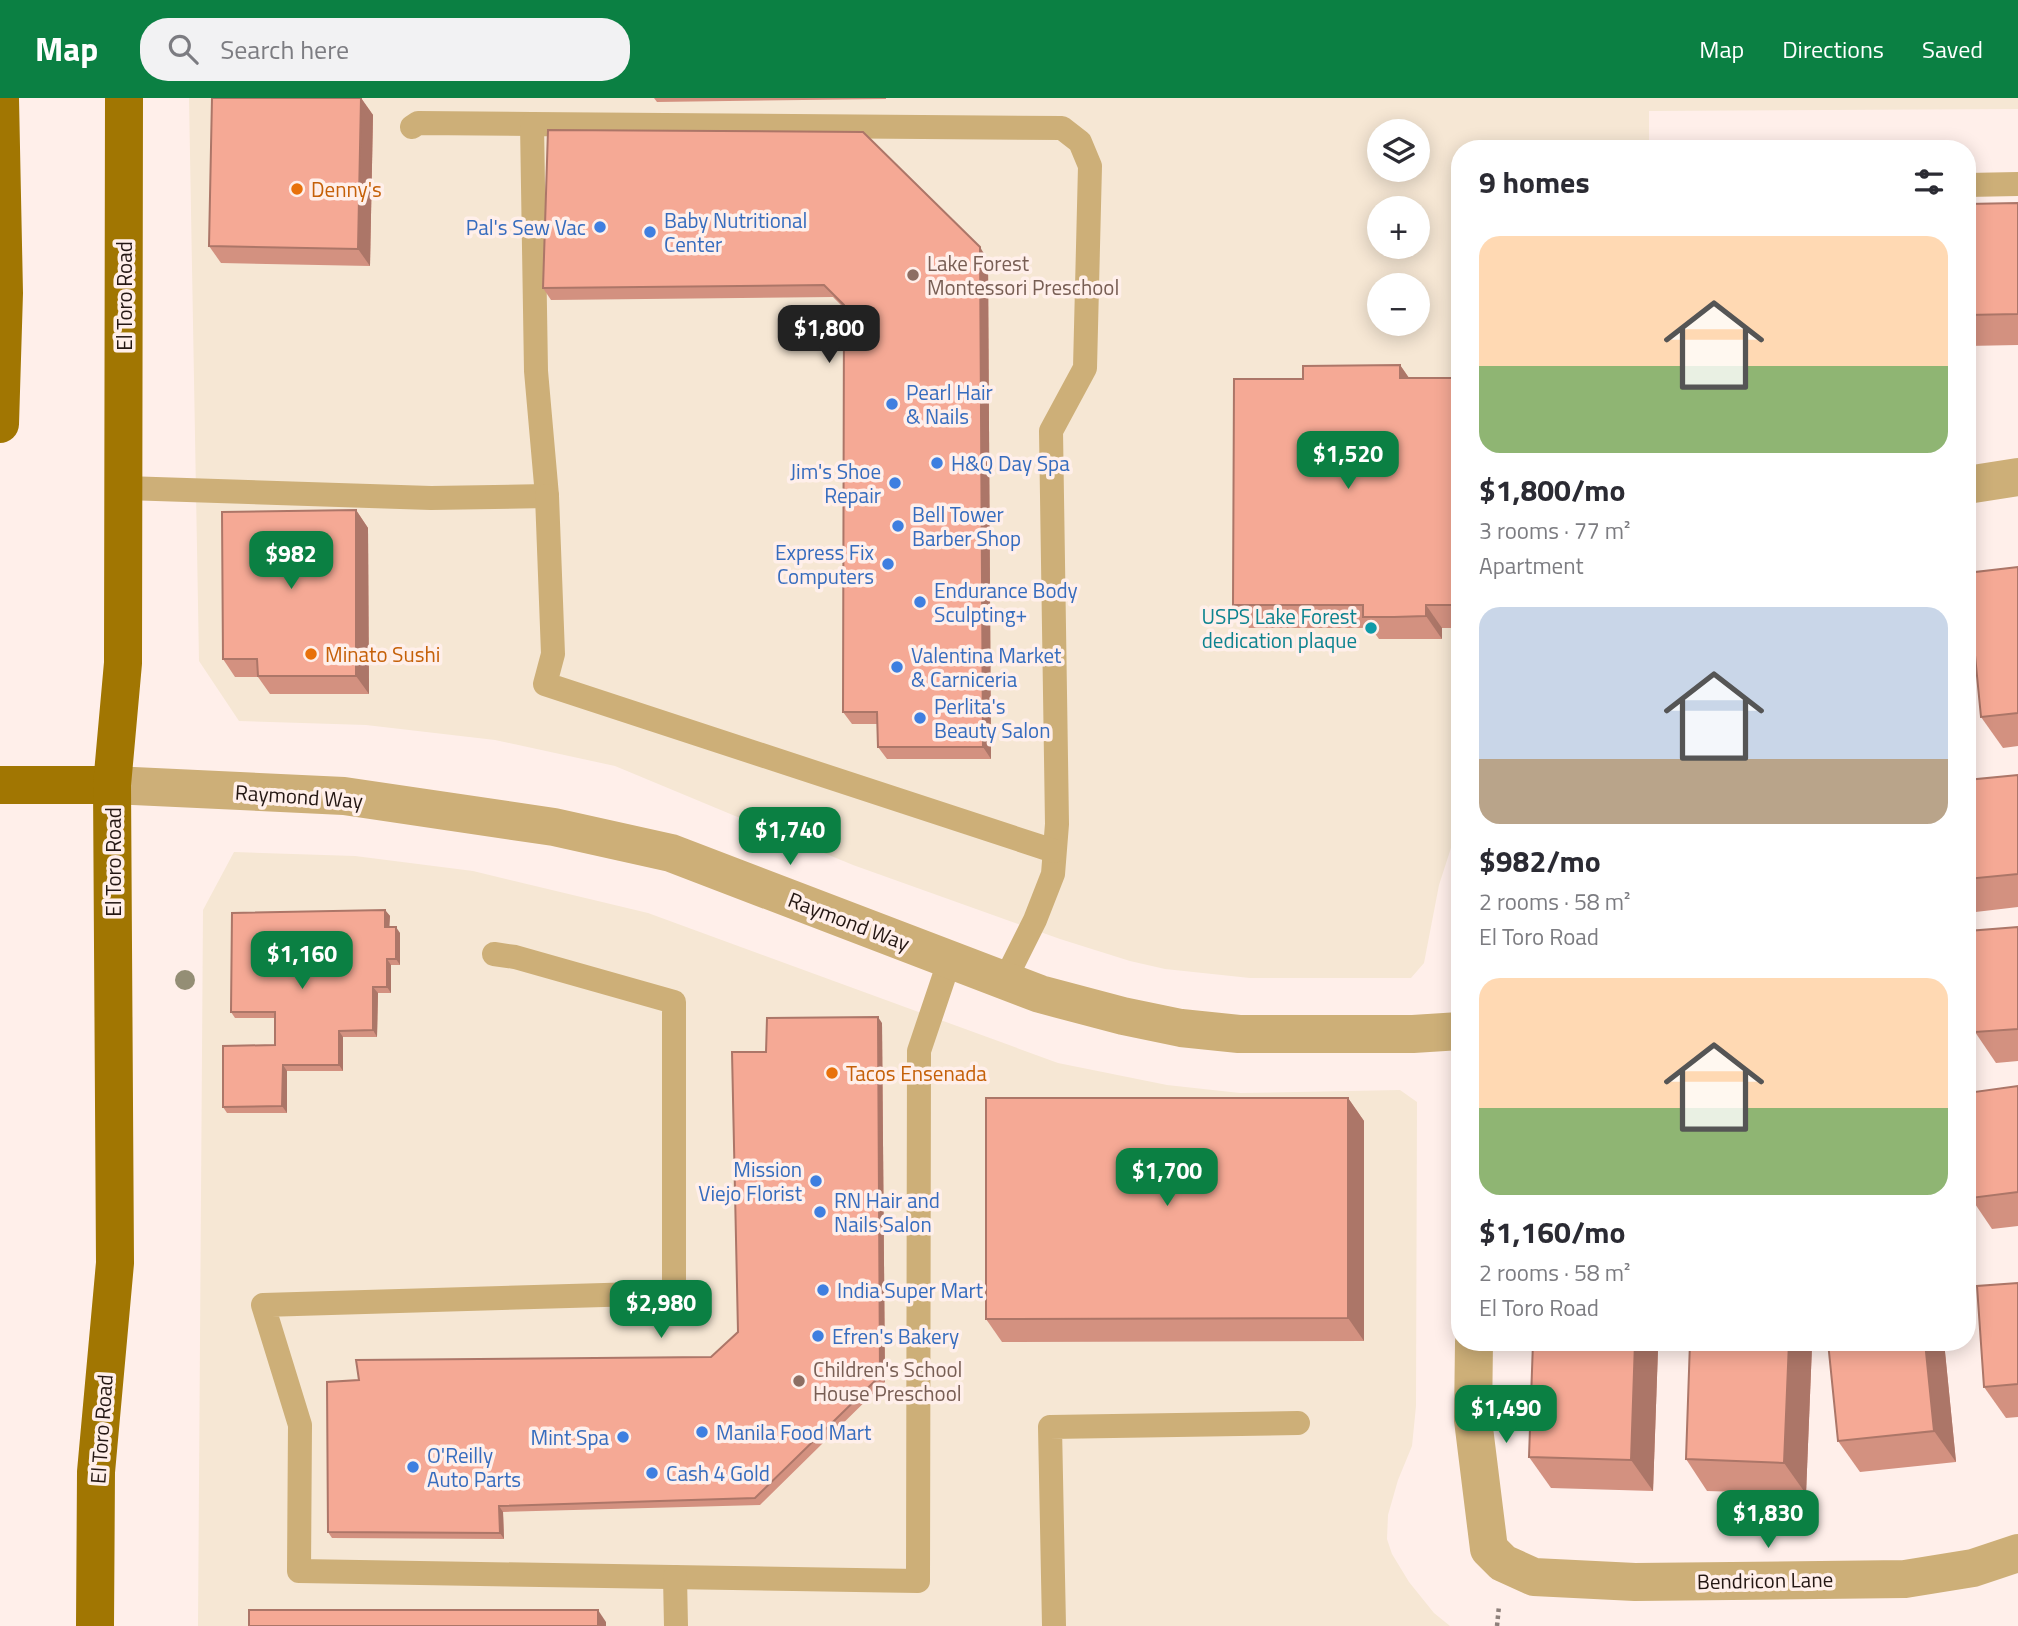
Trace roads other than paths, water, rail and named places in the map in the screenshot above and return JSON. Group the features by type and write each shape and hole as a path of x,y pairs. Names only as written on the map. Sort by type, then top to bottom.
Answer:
{"main road":[{"name":"El Toro Road","path":"95,1626 96,1472 115,1263 112,785 123,663 124,98"},
{"path":"0,99 0,424"},
{"path":"0,785 112,785"}],"street":[{"path":"1976,484 2018,477"},
{"name":"Raymond Way","path":"112,785 344,796 554,827 671,853 1005,980 1064,1000 1181,1028 1239,1034 1451,1032"},
{"name":"Bendricon Lane","path":"1474,1351 1474,1420 1489,1549 1495,1557 1511,1568 1534,1577 1621,1581 1905,1579 1973,1568 2018,1553"}],"lane":[{"path":"412,127 418,122 1062,128 1080,142 1090,166 1085,368 1051,430 1057,824 1053,874 1005,980"},
{"path":"532,124 536,371 547,496 553,654 545,684 1055,851"},
{"path":"1976,185 2018,184"},
{"path":"125,488 431,498 547,496"},
{"path":"494,954 515,957 674,1002 674,1293 263,1305 300,1425 299,1571 918,1581 919,1051 950,960"},
{"path":"1054,1626 1050,1427 1298,1423"},
{"path":"676,1577 676,1626"}],"place":[{"name":"Denny's","path":"297,189"},
{"name":"Pal's Sew Vac","path":"600,227"},
{"name":"Baby Nutritional Center","path":"650,232"},
{"name":"Lake Forest Montessori Preschool","path":"913,275"},
{"name":"Pearl Hair & Nails","path":"892,404"},
{"name":"H&Q Day Spa","path":"937,463"},
{"name":"Jim's Shoe Repair","path":"895,483"},
{"name":"Bell Tower Barber Shop","path":"898,526"},
{"name":"Express Fix Computers","path":"888,564"},
{"name":"Endurance Body Sculpting+","path":"920,602"},
{"name":"USPS Lake Forest dedication plaque","path":"1371,628"},
{"name":"Minato Sushi","path":"311,654"},
{"name":"Valentina Market & Carniceria","path":"897,667"},
{"name":"Perlita's Beauty Salon","path":"920,718"},
{"name":"Tacos Ensenada","path":"832,1073"},
{"name":"Mission Viejo Florist","path":"816,1181"},
{"name":"RN Hair and Nails Salon","path":"820,1212"},
{"name":"India Super Mart","path":"823,1290"},
{"name":"Efren's Bakery","path":"818,1336"},
{"name":"Children's School House Preschool","path":"799,1381"},
{"name":"Manila Food Mart","path":"702,1432"},
{"name":"Mint Spa","path":"623,1437"},
{"name":"O'Reilly Auto Parts","path":"413,1467"},
{"name":"Cash 4 Gold","path":"652,1473"}]}
